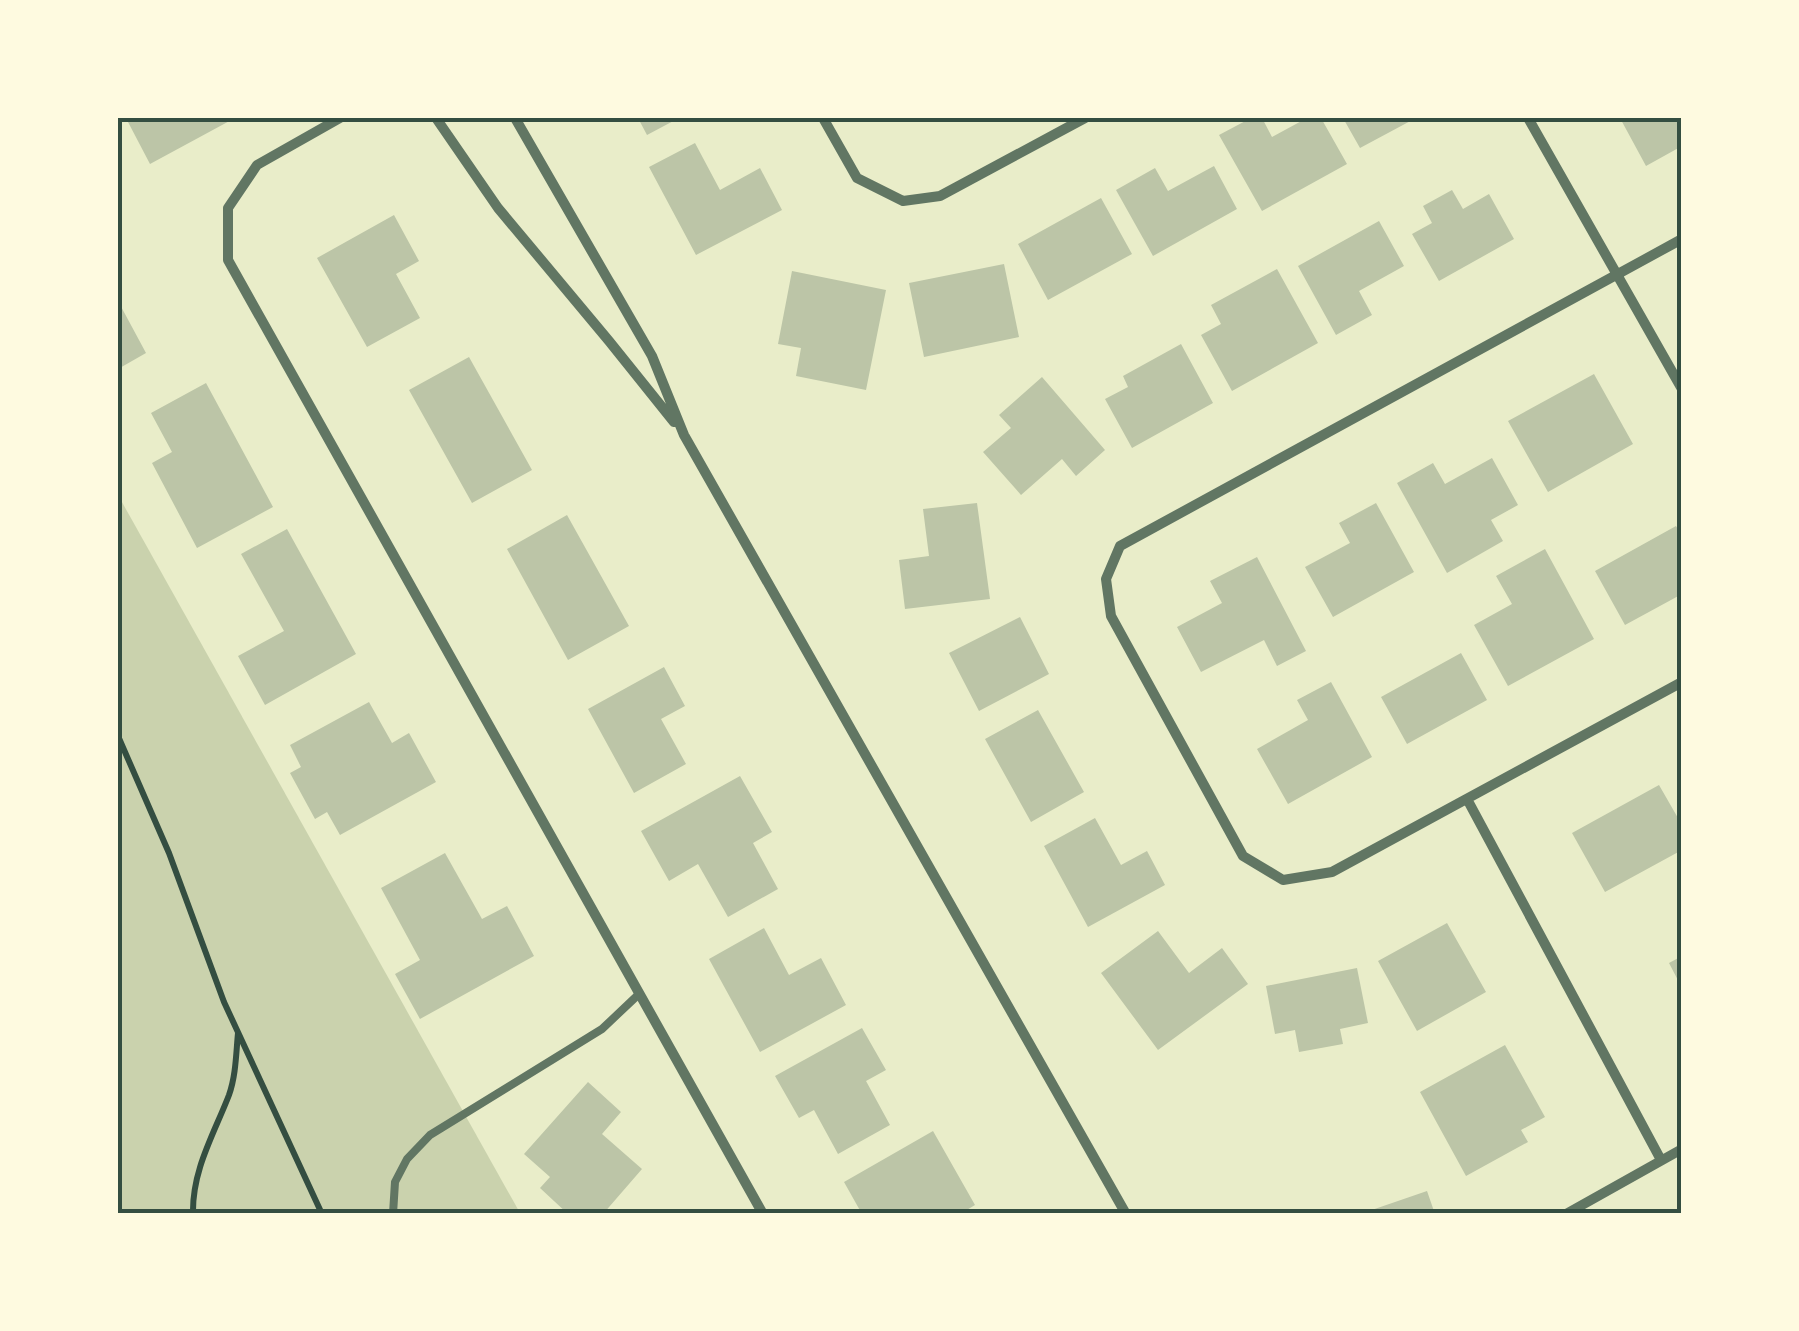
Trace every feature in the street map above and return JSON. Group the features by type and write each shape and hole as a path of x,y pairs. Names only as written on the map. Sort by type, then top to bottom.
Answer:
{"street":[{"path":"340,118 257,165 228,208 228,260 762,1214"},
{"path":"436,118 498,208 684,434"},
{"path":"515,118 652,356 684,434 1126,1214"},
{"path":"823,118 858,178 904,201 940,196 1085,118"},
{"path":"1528,118 1682,389"},
{"path":"1682,239 1120,546 1106,579 1110,616 1244,856 1282,880 1332,872 1682,682"},
{"path":"1467,798 1661,1160"},
{"path":"1566,1214 1682,1149"}],"lane":[{"path":"393,1214 395,1182 407,1160 430,1135 602,1030 639,994"}],"path":[{"path":"118,736 169,853 224,1002 322,1214"},
{"path":"193,1214 196,1177 234,1076 238,1032"}],"green space":[{"path":"118,495 520,1213 118,1213"}],"building":[{"path":"136,118 235,118 150,164 128,122"},
{"path":"638,118 679,118 647,135"},
{"path":"1251,118 1262,118 1272,137 1307,118 1321,118 1347,164 1262,211 1219,135"},
{"path":"1343,118 1416,118 1360,148"},
{"path":"1620,118 1682,118 1682,146 1646,166"},
{"path":"695,143 720,190 760,168 782,210 696,255 649,167"},
{"path":"1214,166 1237,209 1153,256 1116,190 1155,168 1168,191"},
{"path":"1452,190 1463,209 1489,194 1514,239 1439,281 1412,234 1432,223 1423,206"},
{"path":"1101,198 1132,254 1048,300 1018,244"},
{"path":"394,215 419,261 396,274 420,318 367,347 317,258"},
{"path":"1379,221 1404,266 1359,291 1372,315 1336,335 1298,266"},
{"path":"1004,264 1019,337 924,357 909,283"},
{"path":"1277,269 1318,343 1232,391 1201,335 1221,324 1211,305"},
{"path":"792,271 886,290 866,390 796,376 801,348 778,344"},
{"path":"118,301 146,353 118,369"},
{"path":"1181,344 1213,403 1132,448 1105,399 1128,387 1123,376"},
{"path":"469,357 532,470 472,503 409,390"},
{"path":"1594,374 1633,444 1548,492 1508,421"},
{"path":"1042,377 1105,450 1076,476 1062,459 1021,495 983,452 1011,428 999,415"},
{"path":"206,383 273,507 197,548 152,463 172,452 151,413"},
{"path":"1492,458 1518,505 1491,520 1503,541 1447,573 1397,483 1433,463 1445,484"},
{"path":"977,503 990,599 905,609 899,560 929,556 923,509"},
{"path":"1376,503 1414,572 1333,617 1305,567 1350,543 1339,523"},
{"path":"567,515 629,626 568,660 507,549"},
{"path":"1676,526 1682,536 1682,594 1625,625 1595,571"},
{"path":"287,529 356,654 265,705 238,656 284,631 241,554"},
{"path":"1545,549 1594,639 1508,686 1474,625 1512,604 1496,576"},
{"path":"1257,557 1306,651 1277,666 1264,640 1201,672 1177,627 1222,603 1210,581"},
{"path":"1020,617 1049,674 979,711 949,653"},
{"path":"1461,653 1487,700 1407,744 1381,697"},
{"path":"664,667 685,706 661,719 686,764 634,793 588,709"},
{"path":"1331,682 1372,757 1288,804 1257,749 1308,720 1297,700"},
{"path":"369,702 392,743 409,733 436,782 340,835 327,812 315,819 290,773 301,767 290,745"},
{"path":"1038,710 1084,792 1031,822 985,739"},
{"path":"740,776 772,832 753,843 778,889 728,917 698,864 669,881 641,831"},
{"path":"1659,785 1682,825 1682,850 1605,892 1572,833"},
{"path":"1095,818 1121,865 1147,851 1165,885 1088,927 1044,846"},
{"path":"445,853 482,919 507,906 534,956 420,1019 395,974 420,960 381,888"},
{"path":"1447,923 1486,992 1417,1031 1378,961"},
{"path":"764,928 789,975 821,958 846,1005 760,1052 709,959"},
{"path":"1158,931 1189,973 1222,948 1248,984 1158,1050 1101,973"},
{"path":"1682,956 1682,988 1669,963"},
{"path":"1357,968 1368,1023 1340,1029 1343,1044 1299,1052 1295,1030 1275,1034 1266,986"},
{"path":"862,1028 886,1070 866,1081 890,1125 838,1154 814,1110 799,1118 775,1076"},
{"path":"1505,1045 1545,1117 1521,1130 1528,1142 1466,1176 1420,1092"},
{"path":"588,1082 621,1112 602,1134 642,1169 603,1214 568,1214 540,1188 550,1177 524,1154"},
{"path":"933,1131 975,1205 960,1214 862,1214 844,1182"},
{"path":"1427,1191 1435,1214 1363,1213"}]}
